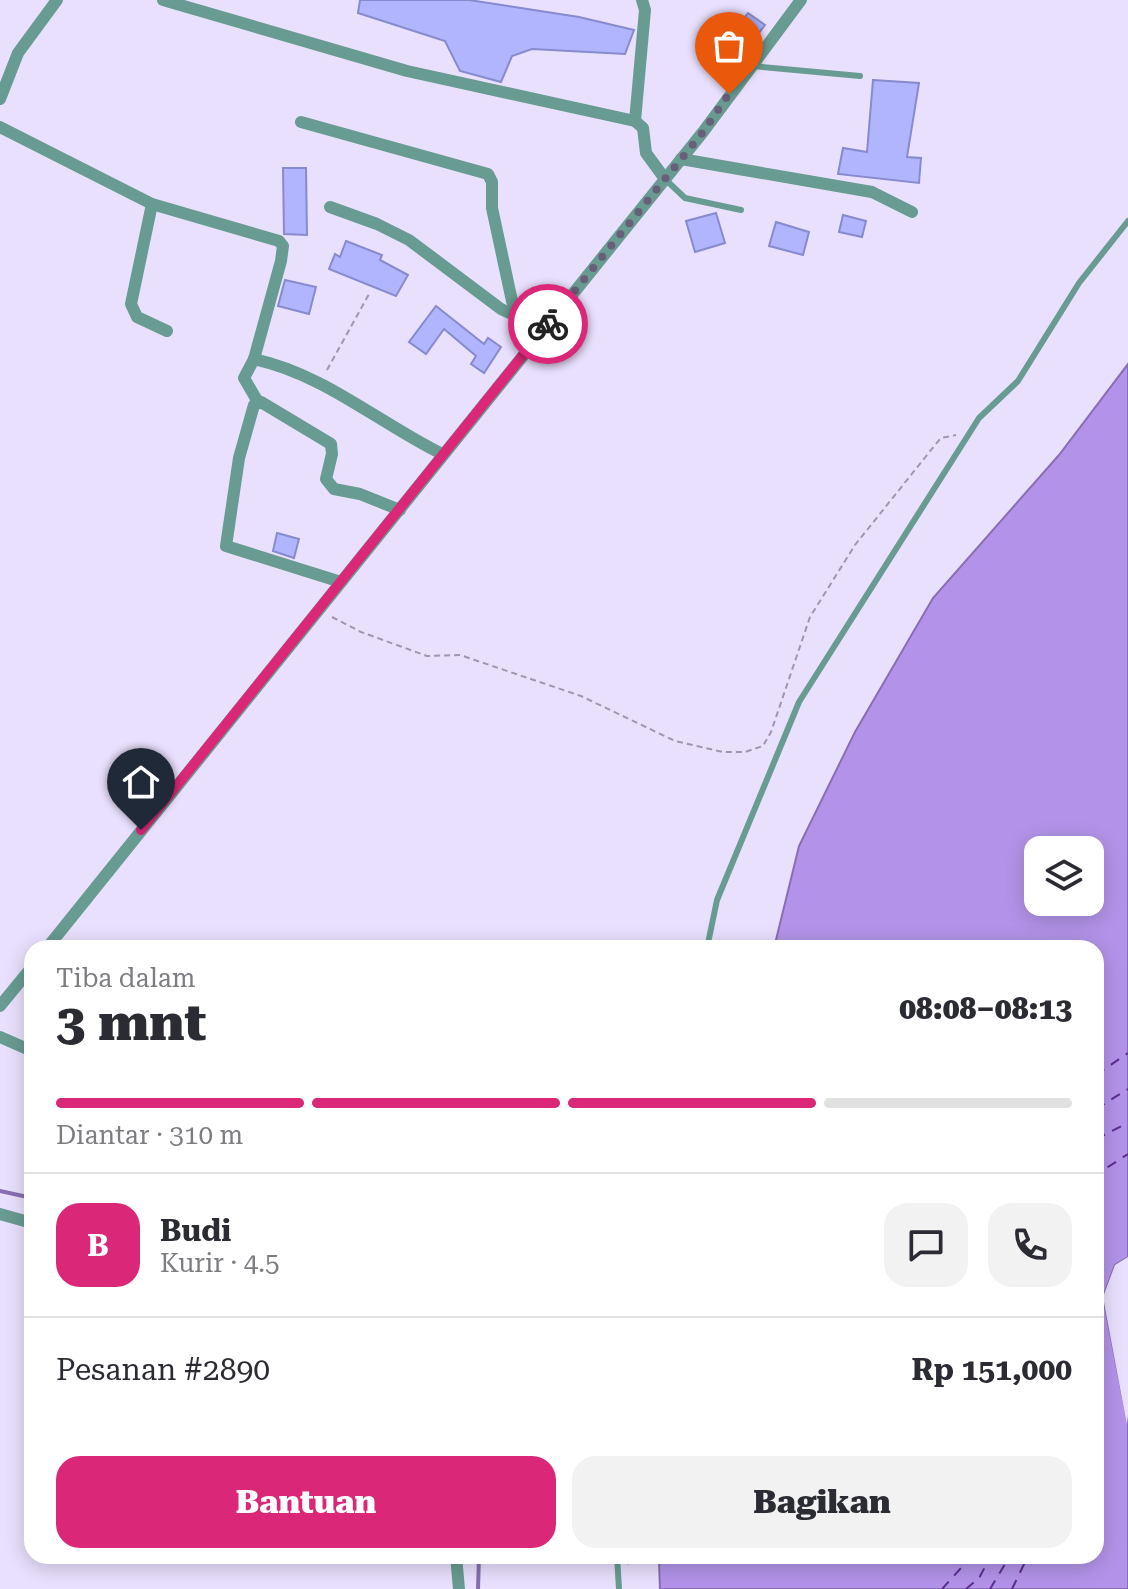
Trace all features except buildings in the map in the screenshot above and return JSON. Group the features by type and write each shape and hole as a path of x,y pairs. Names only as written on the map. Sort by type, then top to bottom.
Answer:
{"street":[{"path":"0,72 57,0"},
{"path":"163,0 380,64 635,121 643,128 646,153 665,179"},
{"path":"635,121 645,10 642,0"},
{"path":"53,940 681,159 801,0"},
{"path":"0,99 18,53"},
{"path":"301,122 488,174 492,182 492,208 500,248 518,317"},
{"path":"0,127 152,204 279,241 283,246 254,359 244,378 258,402 279,410 331,444 332,454 326,479 334,489 360,494 400,510"},
{"path":"681,159 872,192 912,212"},
{"path":"152,204 131,304 137,317 167,331"},
{"path":"330,207 377,224 409,240 539,334"},
{"path":"254,359 285,366 319,382 394,430 442,454"},
{"path":"258,402 251,413 239,458 226,546 341,582"},
{"path":"0,1006 24,977"},
{"path":"0,1037 24,1048"},
{"path":"0,1214 24,1221"},
{"path":"457,1564 459,1589"}],"lane":[{"path":"751,66 860,76"},
{"path":"665,179 685,198 741,210"},
{"path":"709,940 717,900 799,702 979,418 1018,381 1079,283 1128,221"},
{"path":"618,1564 619,1589"}],"path":[{"path":"319,382 369,294"},
{"path":"319,610 361,632 427,656 460,655 581,696 675,741 723,752 756,749 763,746 771,732 810,617 855,545 941,438 972,430"},
{"path":"619,1569 627,1564"}],"shaded area":[{"path":"1128,364 1128,1257 1115,1265 1104,1294 1104,940 776,940 799,846 855,732 933,598 1059,455"},
{"path":"1104,1302 1128,1425 1128,1589 660,1589 659,1564 1104,1564"}],"pier":[{"path":"1128,1257 1128,1261 1118,1268 1107,1297 1128,1409 1127,1425 1104,1302 1115,1265"}],"waterway":[{"path":"0,1191 24,1196"},
{"path":"478,1589 479,1564"}],"ferry route":[{"path":"1104,1070 1128,1053"},
{"path":"1104,1104 1128,1089"},
{"path":"1104,1135 1128,1123"},
{"path":"1104,1172 1128,1154"},
{"path":"942,1589 965,1564"},
{"path":"966,1589 979,1578 987,1564"},
{"path":"990,1589 1005,1564"},
{"path":"1012,1589 1024,1564"}],"way so far":[{"path":"548,324 703,132 729,94"}],"route":[{"path":"141,830 548,324"}]}
